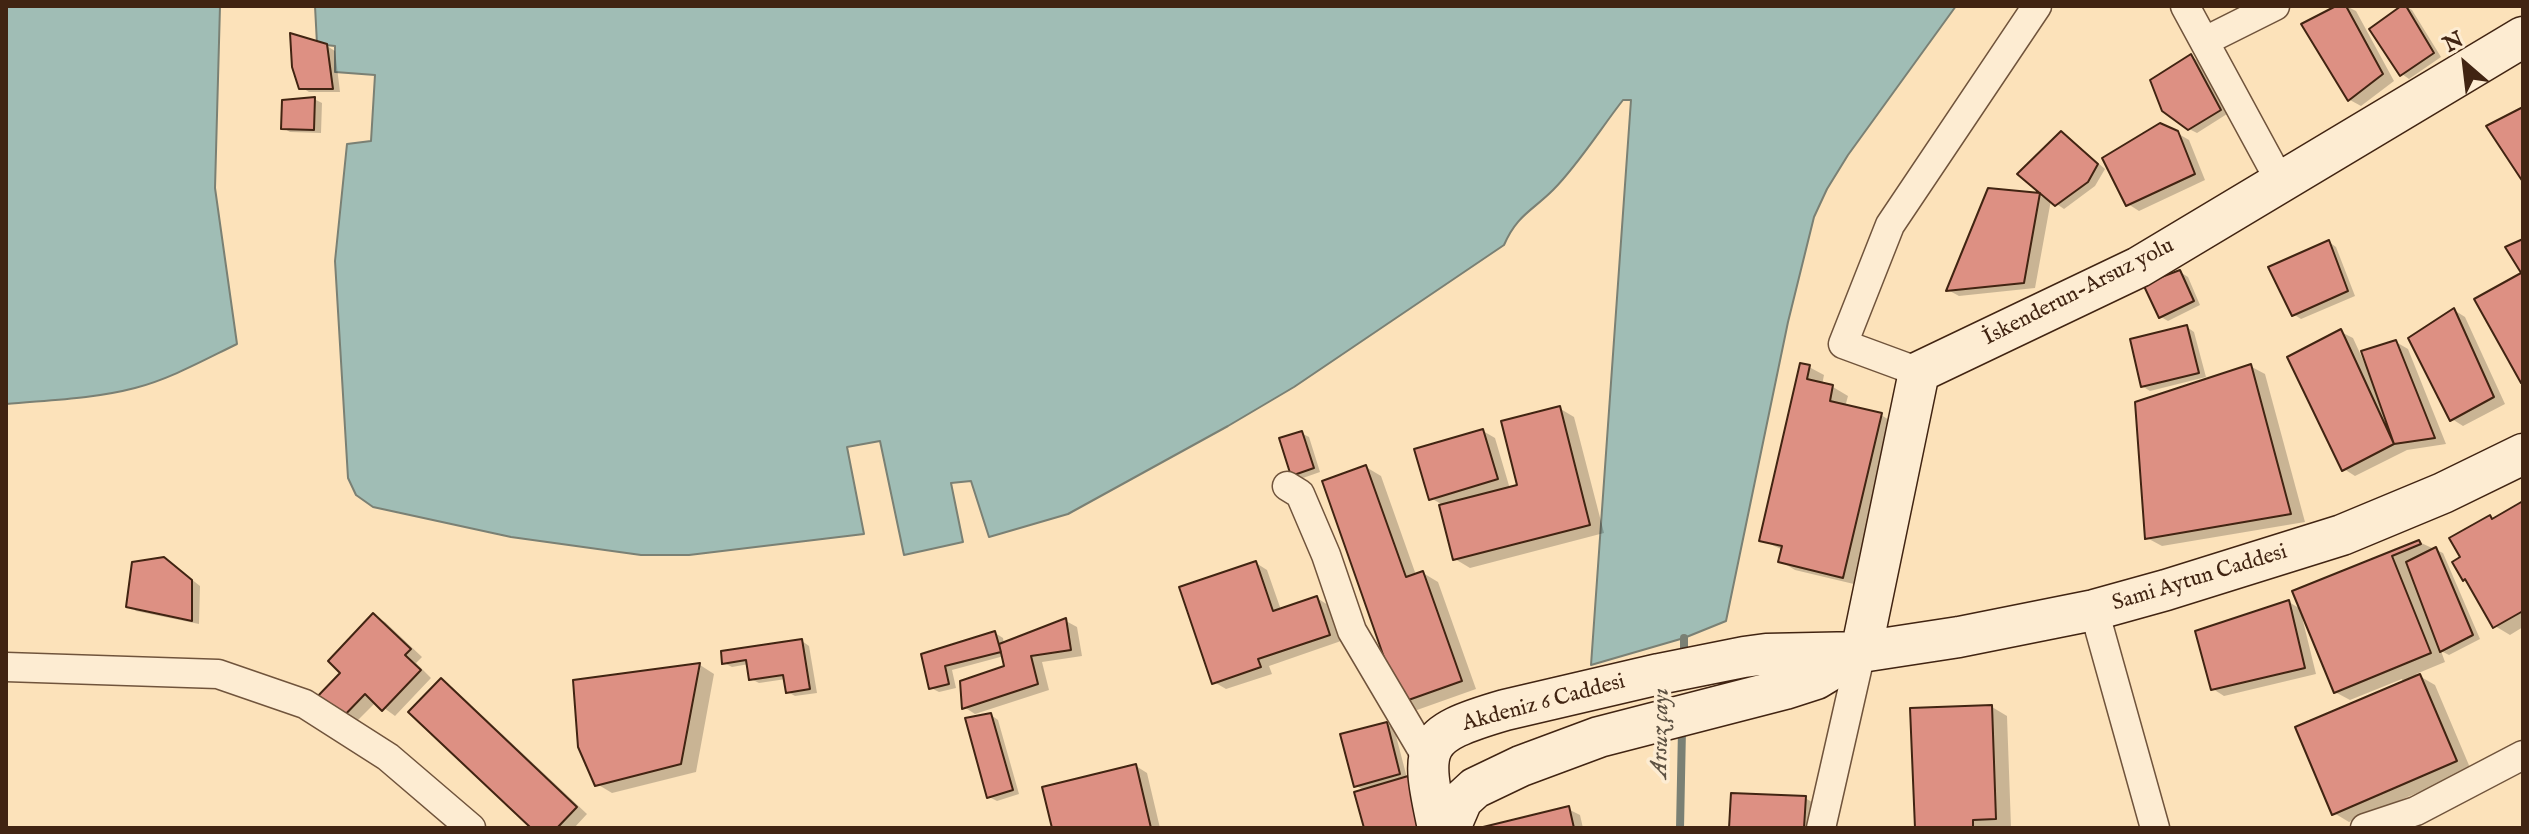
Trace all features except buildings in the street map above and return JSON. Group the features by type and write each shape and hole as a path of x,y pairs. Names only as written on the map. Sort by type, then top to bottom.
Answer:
{"main road":[{"name":"İskenderun-Arsuz yolu","path":"1919,372 2139,267 2523,37"},
{"path":"1861,652 1919,372"},
{"name":"Sami Aytun Caddesi","path":"1861,652 1959,637 2094,610 2180,586 2342,535 2443,493 2523,454"},
{"name":"Akdeniz 6 Caddesi","path":"1427,758 1441,736 1455,727 1505,710 1744,657 1861,652"},
{"name":"Akdeniz 6 Caddesi","path":"1450,828 1462,800 1475,788 1558,751 1651,722 1816,679 1861,652"},
{"path":"1427,758 1427,778 1438,828"}],"street":[{"path":"1919,372 1843,344 1890,225 2037,6"},
{"path":"2185,6 2281,183"},
{"path":"2205,41 2275,6"},
{"path":"1287,486 1300,494 1326,555 1352,631 1427,758"},
{"path":"2094,610 2155,828"},
{"path":"1821,828 1861,652"},
{"path":"6,667 218,674 305,704 388,757 471,828"},
{"path":"2365,828 2416,811 2523,755"}],"water":[{"path":"6,6 220,6 215,188 237,344 174,374 135,388 87,397 6,404"},
{"path":"315,6 1956,6 1848,155 1814,217 1788,322 1726,621 1684,638 1591,665 1631,100 1623,100 1571,169 1520,220 1504,245 1294,387 1068,514 989,537 971,481 951,483 963,542 904,555 880,441 847,447 864,534 689,555 641,555 511,537 373,507 356,495 348,478 335,261 347,144 371,141 375,75 335,72 335,46 317,44"}],"waterway":[{"name":"Arsuz çayı","path":"1684,638 1684,659"},
{"name":"Arsuz çayı","path":"1680,828 1682,729"}]}
